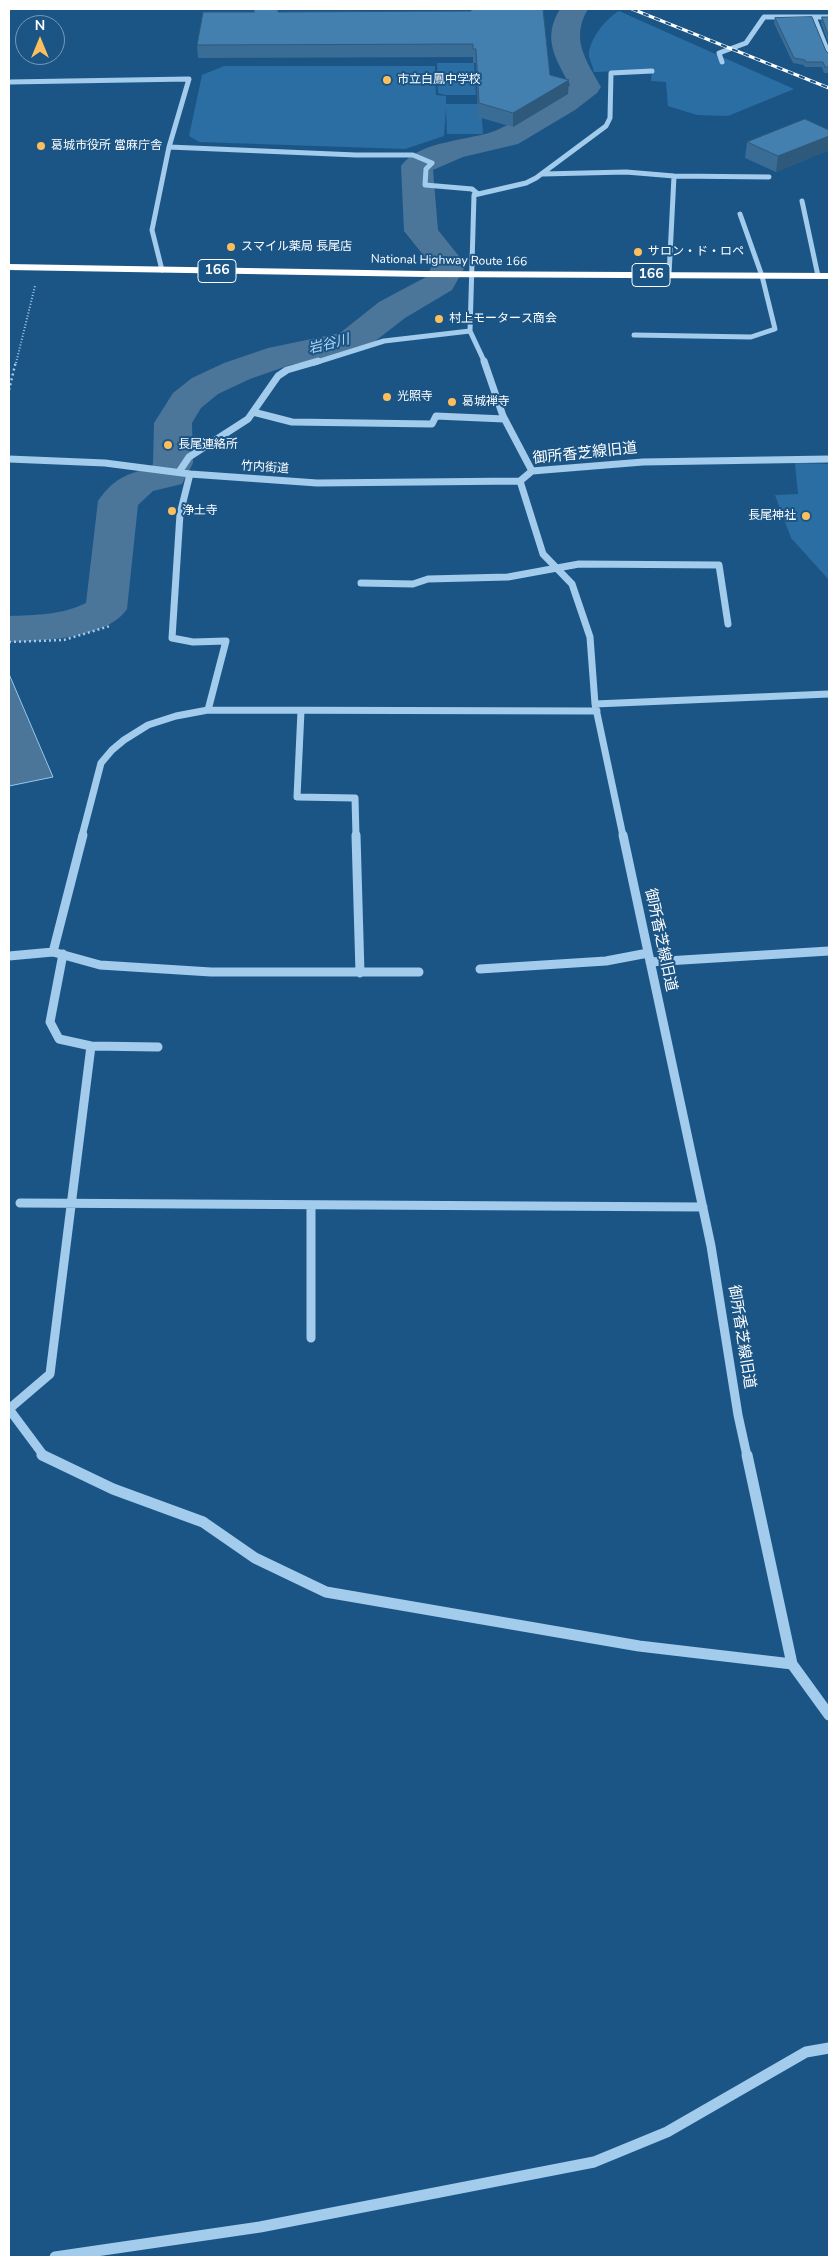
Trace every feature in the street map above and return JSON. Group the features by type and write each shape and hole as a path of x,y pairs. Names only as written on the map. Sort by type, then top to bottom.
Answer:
{"highway":[{"name":"National Highway Route 166","path":"9,267 425,274 829,276"}],"street":[{"path":"722,62 719,53 746,43 764,17 829,17"},
{"path":"814,17 829,54"},
{"path":"532,471 504,419 482,356 470,331 474,195 526,183 542,174 606,126 610,118 611,73 652,71"},
{"path":"9,82 188,79 169,147 152,230 162,270"},
{"path":"169,147 356,155 413,155 432,163 426,169 425,185 472,189 478,194"},
{"path":"542,174 626,172 674,176 769,177"},
{"path":"669,275 674,176"},
{"path":"802,201 818,276"},
{"path":"634,334 751,337 775,329 762,276 740,214"},
{"path":"177,472 188,457 242,423 253,412 278,376 288,370 384,341 470,331"},
{"path":"253,412 292,422 432,424 436,416 504,419"},
{"name":"竹内街道","path":"9,458 105,463 190,474 317,483 520,481"},
{"name":"御所香芝線旧道","path":"829,458 643,462 532,471 520,481 543,554 572,584 590,637 596,707 711,1246 738,1415 792,1664 829,1714"},
{"path":"190,474 180,514 172,638 193,642 226,641 208,710"},
{"path":"361,583 413,584 428,579 508,577 579,564 719,566 728,624"},
{"path":"53,952 101,763 113,748 144,725 176,714 208,710 301,711 596,707 829,694"},
{"path":"301,711 297,797 355,798 360,973"},
{"path":"480,969 649,958 829,951"},
{"path":"9,956 53,952 100,965 211,972 419,972"},
{"path":"63,954 50,1022 59,1039 91,1046 158,1047"},
{"path":"91,1046 50,1374 9,1409 42,1455 112,1489 202,1522 255,1558 326,1592 639,1646 792,1664"},
{"path":"20,1203 703,1208"},
{"path":"311,1205 311,1338"},
{"path":"55,2257 260,2227 594,2162 668,2132 806,2052 829,2048"}],"path":[{"path":"9,390 28,320 39,268"},
{"path":"9,642 64,640 110,626"}],"shaded area":[{"path":"619,11 794,89 728,116 697,115 668,106 666,82 651,81 652,70 594,72 589,56 591,44 604,24"},
{"path":"437,63 474,63 476,95 445,95 438,93"},
{"path":"224,66 435,66 436,95 446,96 446,104 481,104 483,134 447,134 446,108 444,136 405,149 199,142 189,136 202,75"},
{"name":"長尾神社","path":"795,463 829,464 829,580 791,538 775,495 798,494"},
{"path":"9,674 53,777 9,786"}],"building":[{"path":"254,9 278,9 278,12 543,9 550,75 569,80 513,113 479,103 476,49 473,49 473,44 197,45 203,12 254,12"},
{"path":"812,17 829,54 829,67 825,67 823,62 805,62 805,60 794,58 775,18"},
{"path":"822,17 829,17 829,37"},
{"path":"805,119 829,130 829,136 778,156 747,142"}],"waterway":[{"name":"岩谷川","path":"9,629 36,628 82,621 106,609 118,501 140,482 168,476 173,463 173,423 186,401 205,386 237,371 281,356 352,341 392,310 440,283 449,265 421,231 417,166 452,150 507,137 564,104 586,87 575,68 565,39 565,29 574,9"}],"railway":[{"path":"632,9 829,88"}],"place":[{"name":"市立白鳳中学校","path":"387,80"},
{"name":"葛城市役所 當麻庁舎","path":"41,146"},
{"name":"スマイル薬局 長尾店","path":"231,247"},
{"name":"サロン・ド・ロペ","path":"638,252"},
{"name":"村上モータース商会","path":"439,319"},
{"name":"光照寺","path":"387,397"},
{"name":"葛城禅寺","path":"452,402"},
{"name":"長尾連絡所","path":"168,445"},
{"name":"浄土寺","path":"172,511"},
{"name":"長尾神社","path":"806,516"}]}
